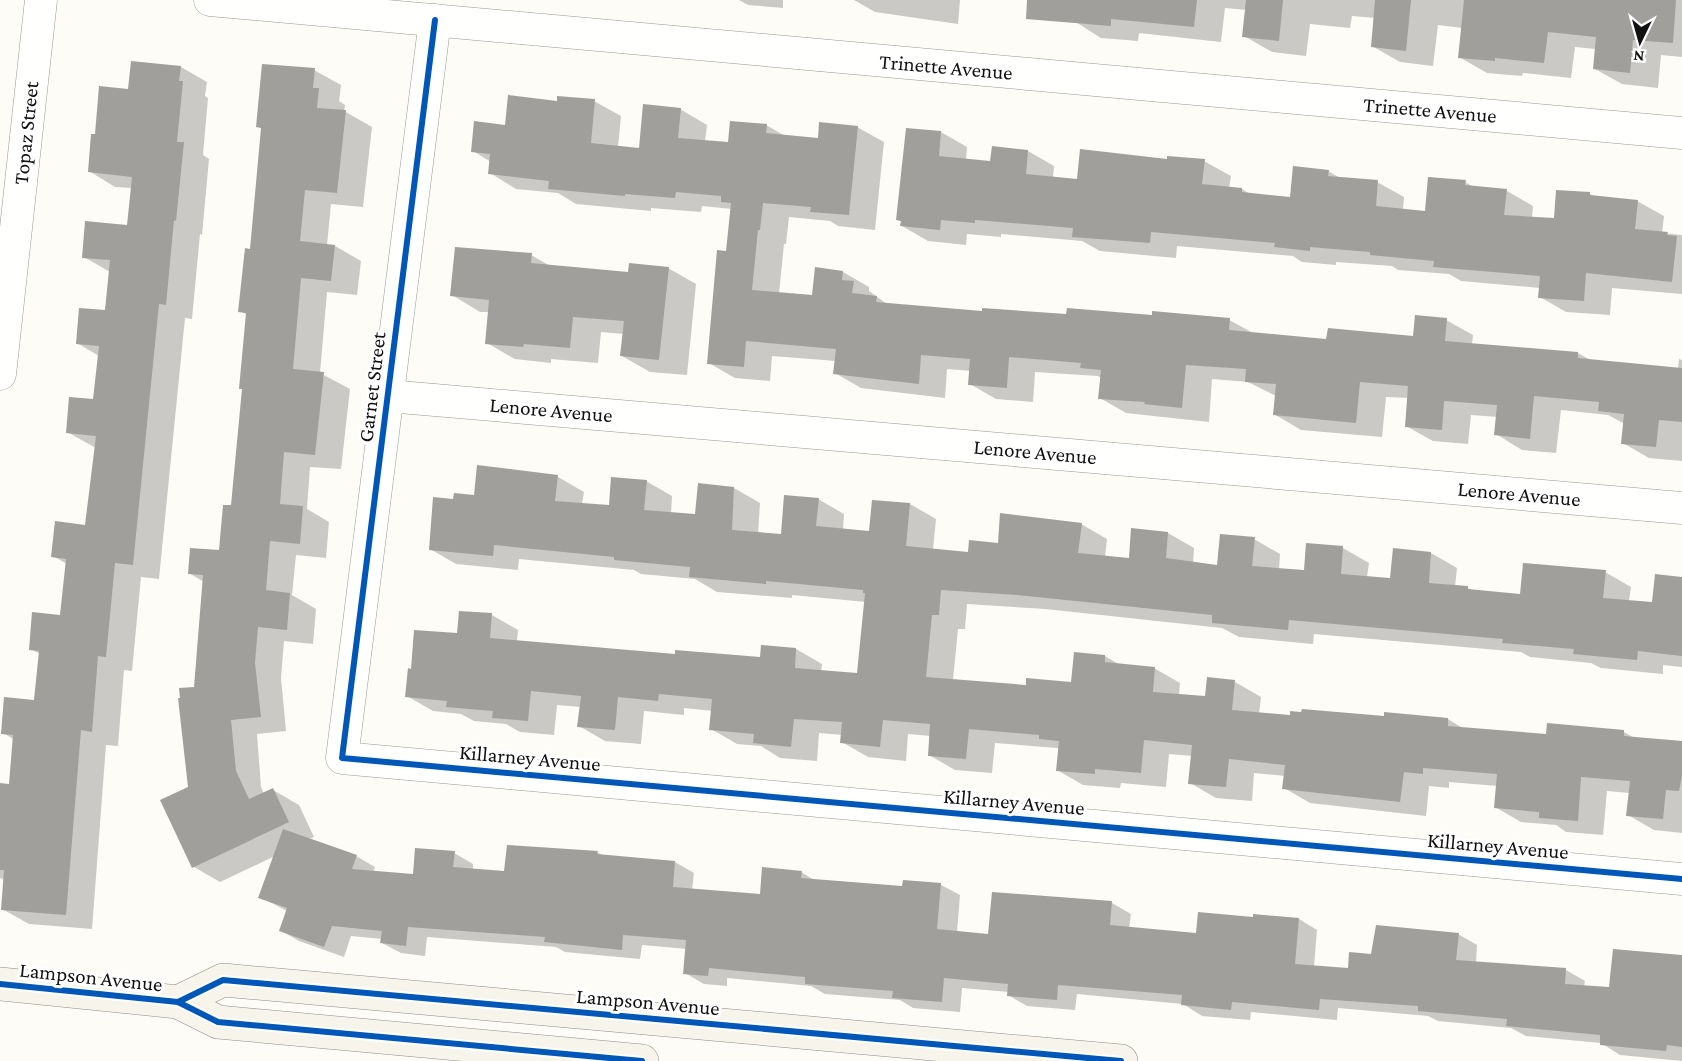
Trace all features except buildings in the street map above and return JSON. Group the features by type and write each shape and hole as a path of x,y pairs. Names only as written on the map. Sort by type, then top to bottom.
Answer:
{"main road":[{"name":"Lampson Avenue","path":"178,1002 223,980 1121,1061"},
{"name":"Lampson Avenue","path":"0,984 178,1002 218,1023 642,1061"}],"street":[{"name":"Topaz Street","path":"0,374 40,0"},
{"name":"Trinette Avenue","path":"210,0 1682,133"},
{"name":"Garnet Street","path":"342,758 435,20"},
{"name":"Lenore Avenue","path":"388,396 1682,508"},
{"name":"Killarney Avenue","path":"342,758 1682,879"}],"cycle path":[{"path":"435,20 342,758 1682,879"},
{"path":"178,1002 223,980 1121,1061"},
{"path":"0,984 178,1002 218,1022 642,1061"}]}
